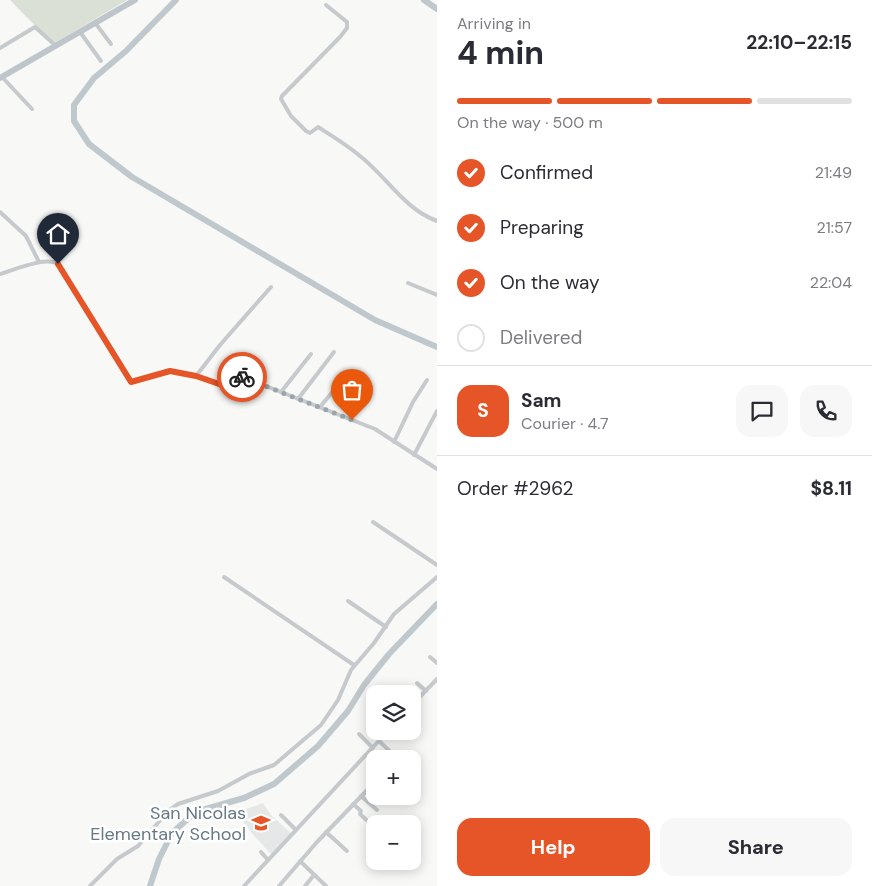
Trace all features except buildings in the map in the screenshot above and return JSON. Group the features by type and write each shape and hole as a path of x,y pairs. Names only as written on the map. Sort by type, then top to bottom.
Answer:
{"main road":[{"path":"1,78 136,0"}],"street":[{"path":"326,5 347,22 347,28 282,96 281,99 284,105 306,131 310,133 318,127 339,141 360,156 420,214 437,221"},
{"path":"96,24 111,44"},
{"path":"0,48 35,27 56,46"},
{"path":"80,32 101,61"},
{"path":"1,78 32,109"},
{"path":"0,212 26,236 39,262"},
{"path":"0,274 39,262 50,261 58,264 131,382 170,371 196,376 222,385 240,376 368,426 437,469"},
{"path":"408,283 437,295"},
{"path":"196,376 220,345 271,287"},
{"path":"298,398 334,352"},
{"path":"281,392 311,354"},
{"path":"320,407 344,378"},
{"path":"394,442 427,380"},
{"path":"414,455 437,411"},
{"path":"373,522 437,565"},
{"path":"224,576 354,665"},
{"path":"90,886 117,859 138,846 175,806 226,788 249,774 269,768 302,742 325,721 338,700 354,665 401,608 437,577"},
{"path":"348,601 386,627"},
{"path":"430,657 437,663"},
{"path":"421,696 437,679"},
{"path":"417,683 426,691"},
{"path":"359,734 373,748"},
{"path":"244,886 379,741 387,750"},
{"path":"279,886 326,832 366,791"},
{"path":"361,796 377,810"},
{"path":"353,804 361,811 360,814 366,820"},
{"path":"281,815 296,830"},
{"path":"326,832 347,851"},
{"path":"261,852 268,860"},
{"path":"300,861 326,886"},
{"path":"305,886 314,875"}],"shaded area":[{"path":"10,0 127,0 53,44"},
{"name":"San Nicolas Elementary School","path":"263,803 271,815 291,833 271,854 238,815 238,812"}],"waterway":[{"path":"176,0 126,51 94,78 74,105 74,121 89,144 132,177 375,320 437,347"},
{"path":"424,0 437,9"},
{"path":"150,886 159,859 172,833 192,815 202,810 244,798 274,784 318,746 348,711 364,685 389,654 437,604"}],"way so far":[{"path":"242,377 352,420"}],"place":[{"name":"San Nicolas Elementary School","path":"261,823"}],"route":[{"path":"58,264 131,382 170,371 196,376 222,385 236,377 242,377"}]}
